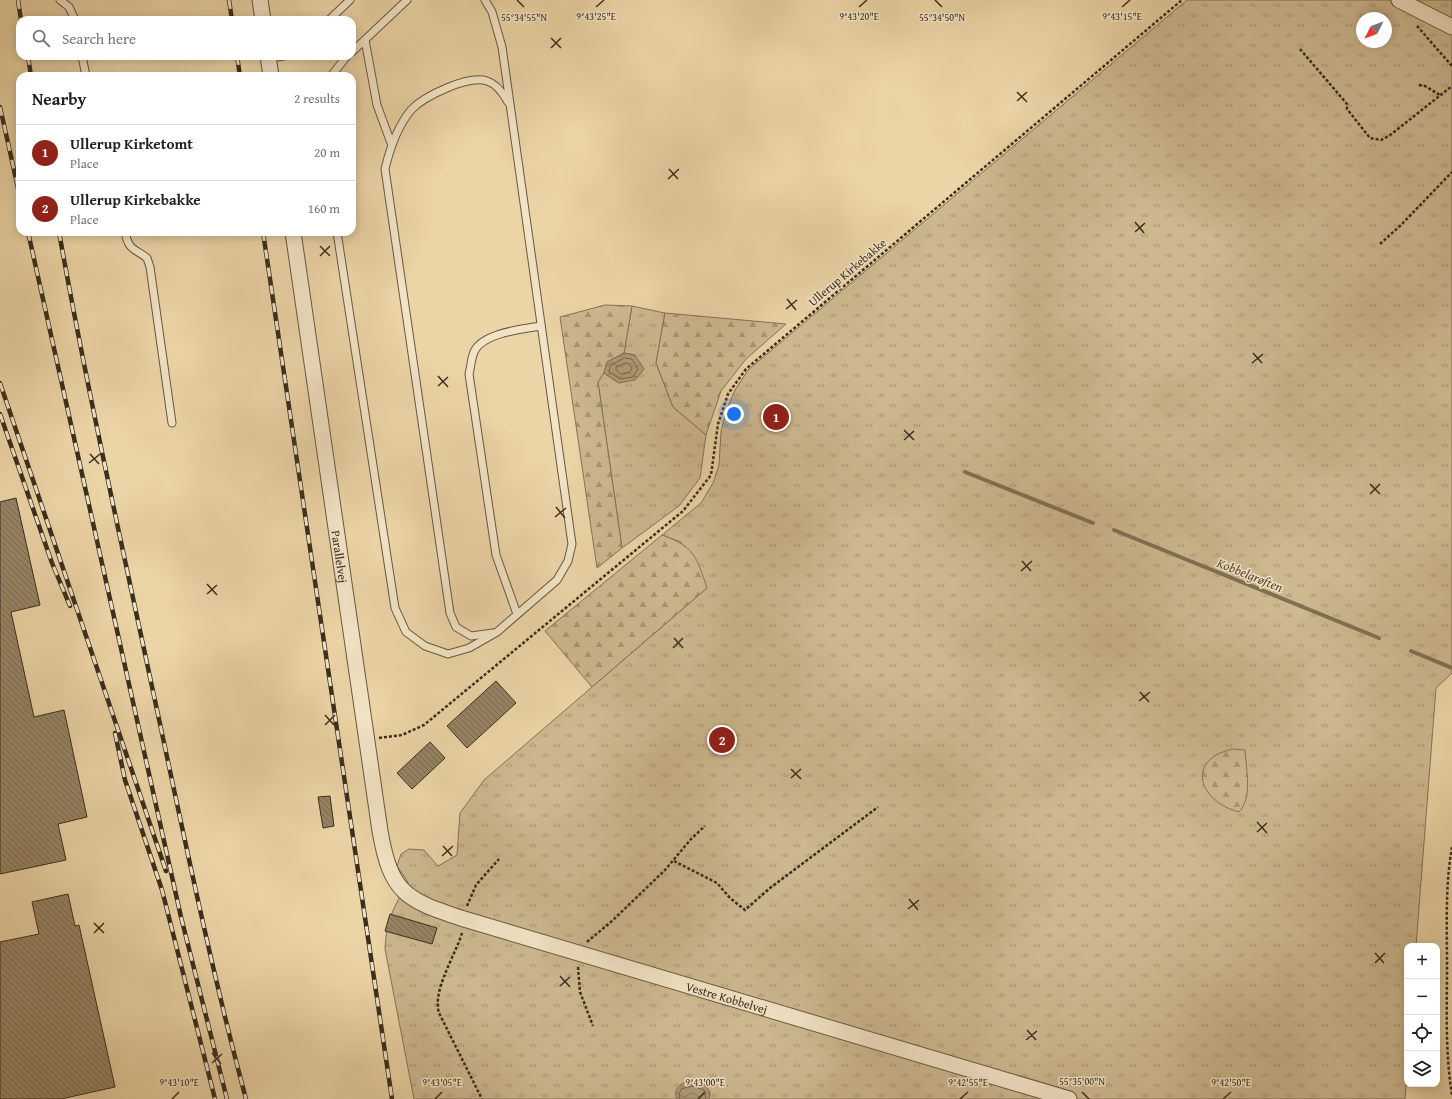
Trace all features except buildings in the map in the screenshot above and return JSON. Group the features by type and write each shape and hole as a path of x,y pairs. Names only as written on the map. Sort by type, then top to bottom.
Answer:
{"street":[{"path":"260,0 262,16"},
{"path":"1399,0 1452,27"},
{"path":"268,60 270,72"},
{"name":"Parallelvej","path":"294,236 384,854 394,880"},
{"name":"Vestre Kobbelvej","path":"394,880 405,893 416,901 464,920 1069,1099"}],"lane":[{"path":"60,0 69,7 73,16"},
{"path":"333,16 350,0"},
{"path":"356,48 407,0"},
{"path":"338,236 395,608 406,632 425,646 448,654 468,648 497,632 557,580 568,561 572,544 502,47 492,12 485,0"},
{"path":"365,40 377,105 391,143"},
{"path":"83,60 85,72"},
{"path":"334,72 344,60"},
{"path":"497,632 470,636 456,627 450,613 384,169 391,143 412,110 437,92 465,81 487,81 501,89 510,106"},
{"path":"126,236 132,250 147,258 150,267 172,423"},
{"path":"517,614 496,555 469,374 474,351 488,338 513,331 541,326"}],"path":[{"name":"Ullerup Kirkebakke","path":"367,739 402,735 424,725 683,511 712,475 718,424 728,394 746,369 1182,0"},
{"path":"1415,24 1452,66"},
{"path":"1300,49 1346,104 1348,109 1370,138 1381,140 1389,136 1452,86"},
{"path":"1419,85 1425,86 1440,95"},
{"path":"1380,244 1401,225 1452,172"},
{"path":"674,861 717,883 730,898 745,910 770,888 878,807"},
{"path":"593,1026 578,984 578,969 582,955 590,938 612,921 674,861 691,839 706,826"},
{"path":"1452,847 1447,875 1447,1029 1448,1068 1452,1095"},
{"path":"482,1099 439,1013 437,1004 439,990 456,952 470,898 476,885 499,859"},
{"path":"1447,889 1452,885"},
{"path":"1447,1029 1452,1028"}],"green space":[{"path":"1187,0 1452,0 1452,673 1436,688 1416,943 1404,943 1405,1099 414,1099 385,949 389,922 408,882 397,866 401,854 409,849 424,850 438,866 457,855 460,813 484,780 707,588 681,542 662,535 701,503 713,483 719,465 721,432 726,411 735,390 748,370"},
{"path":"605,305 632,306 624,353 607,362 604,373 598,382 622,548 597,568 560,317"},
{"path":"632,306 665,313 656,363 673,407 706,435 700,478 679,506 622,548 598,382 604,373 619,383 635,355 624,353"},
{"path":"665,313 786,324 746,359 721,391 706,435 673,407 656,363"},
{"path":"662,535 673,539 693,554 697,560 707,588 592,687 545,631"},
{"path":"1232,749 1245,750 1248,783 1246,799 1239,812 1226,807 1215,800 1207,791 1203,781 1203,772 1207,762 1217,755"}],"water":[{"path":"624,353 635,355 644,369 635,380 619,383 604,373 607,362"},
{"path":"686,1082 704,1084 710,1092 709,1099 677,1099 677,1089"}],"waterway":[{"name":"Kobbelgrøften","path":"965,472 1093,523"},
{"name":"Kobbelgrøften","path":"1114,530 1379,638"},
{"name":"Kobbelgrøften","path":"1411,651 1452,668"}],"railway":[{"path":"18,0 20,16"},
{"path":"229,0 231,16"},
{"path":"29,60 30,72"},
{"path":"238,60 239,72"},
{"path":"0,107 16,179"},
{"path":"29,236 181,917 227,1099"},
{"path":"60,236 103,457 184,839 246,1099"},
{"path":"264,236 392,1099"},
{"path":"0,383 166,871"},
{"path":"0,414 52,563 70,606"},
{"path":"115,733 125,780 162,890 215,1099"}],"place":[{"name":"Ullerup Kirketomt","path":"776,417"},
{"name":"Ullerup Kirkebakke","path":"722,740"}]}
